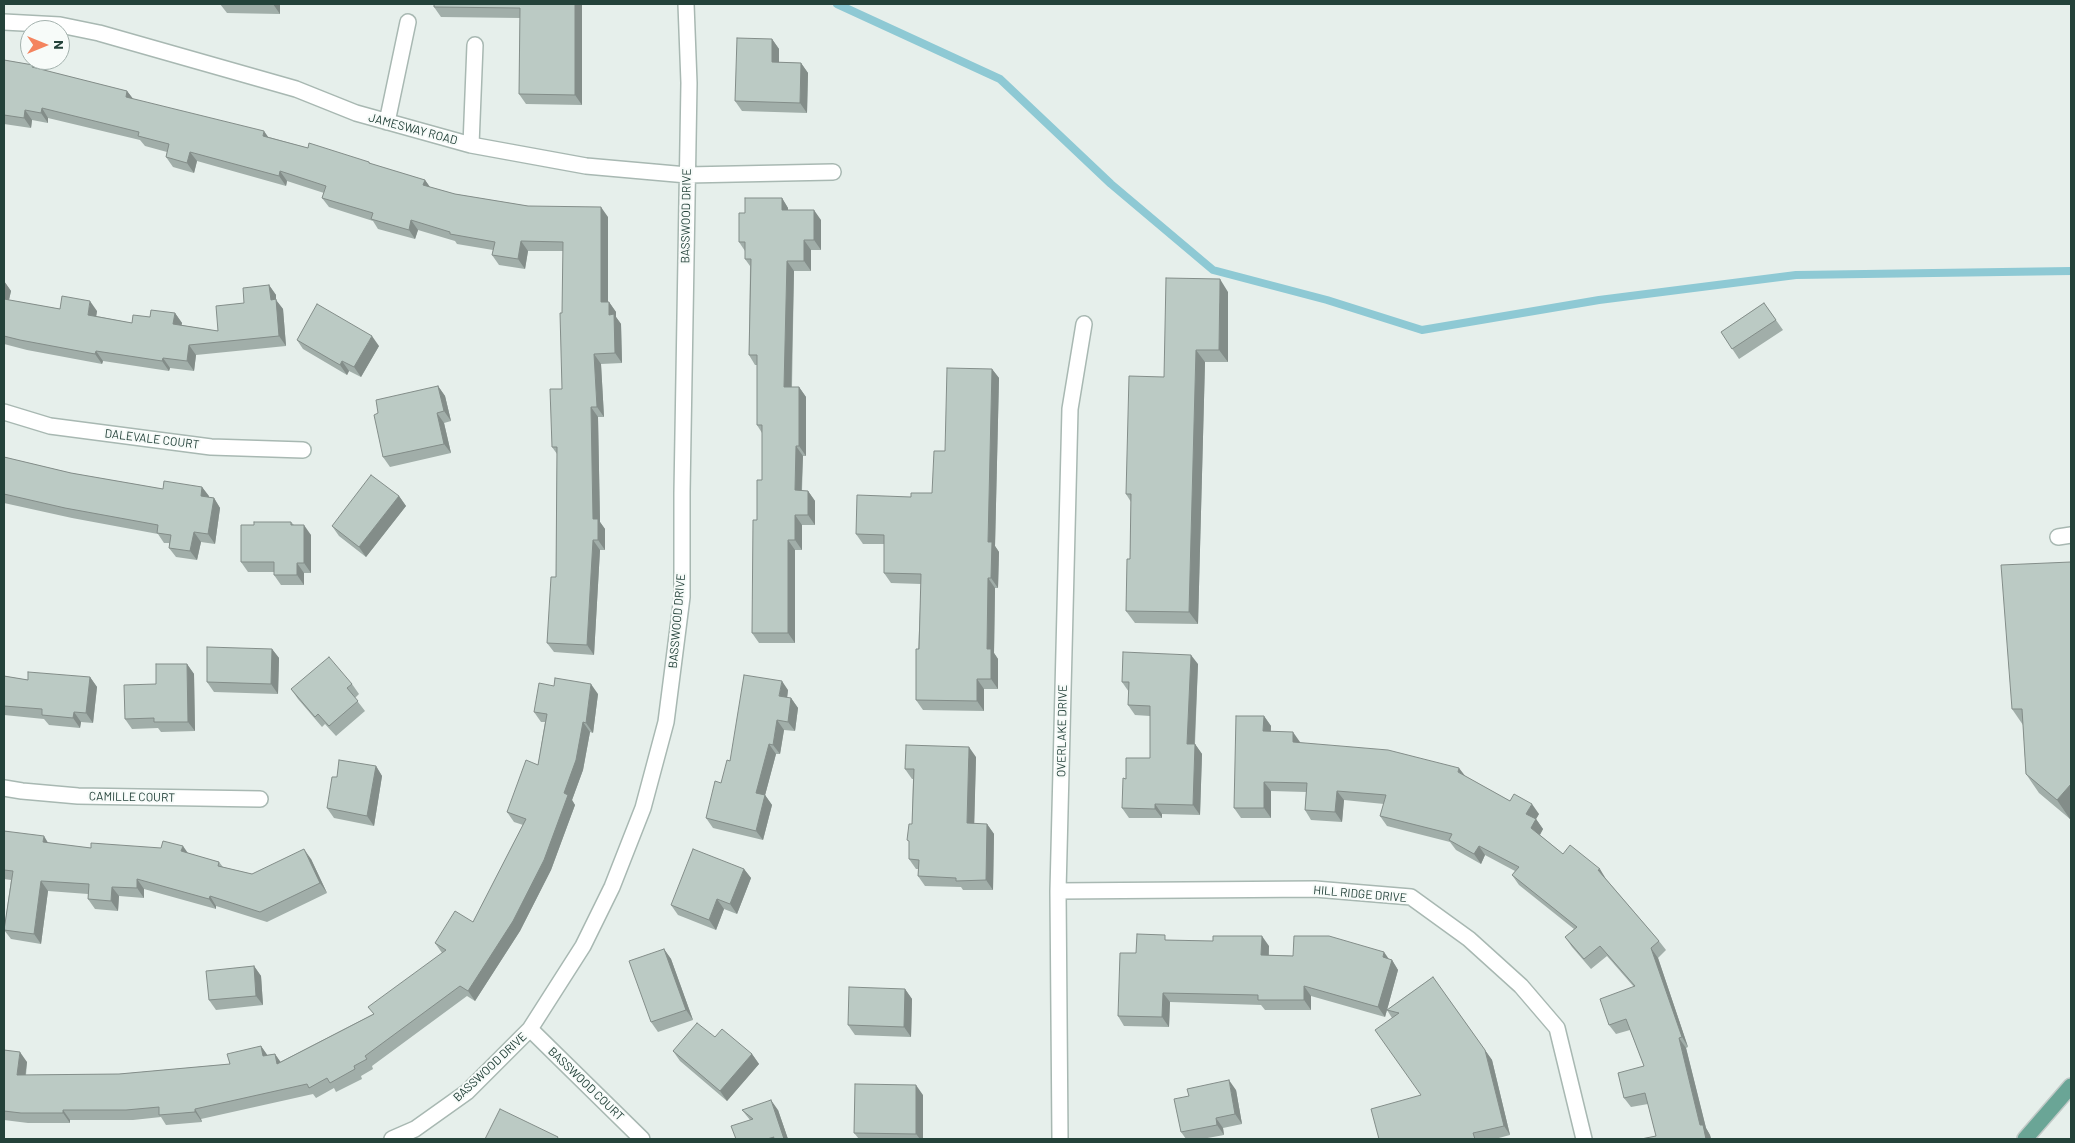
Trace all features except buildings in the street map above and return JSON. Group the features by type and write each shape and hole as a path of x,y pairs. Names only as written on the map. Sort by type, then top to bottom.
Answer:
{"main road":[{"path":"2025,1139 2071,1086"}],"street":[{"name":"BASSWOOD DRIVE","path":"392,1139 415,1129 467,1092 530,1030 583,946 612,887 643,808 666,722 682,597 689,83 686,4"},
{"name":"JAMESWAY ROAD","path":"4,22 60,26 99,33 296,90 356,113 471,145 586,166 687,175 833,172"},
{"path":"387,122 408,22"},
{"path":"471,145 475,45"},
{"name":"OVERLAKE DRIVE","path":"1060,1139 1058,891 1070,409 1084,324"},
{"name":"DALEVALE COURT","path":"4,412 50,426 211,447 303,450"},
{"name":"CAMILLE COURT","path":"4,788 78,796 260,799"},
{"name":"HILL RIDGE DRIVE","path":"1058,891 1316,889 1411,897 1469,939 1521,986 1557,1028 1584,1139"},
{"name":"BASSWOOD COURT","path":"530,1030 642,1139"}],"waterway":[{"path":"837,4 1000,79 1111,184 1213,270 1327,300 1422,330 1599,300 1796,275 2071,271"}]}
